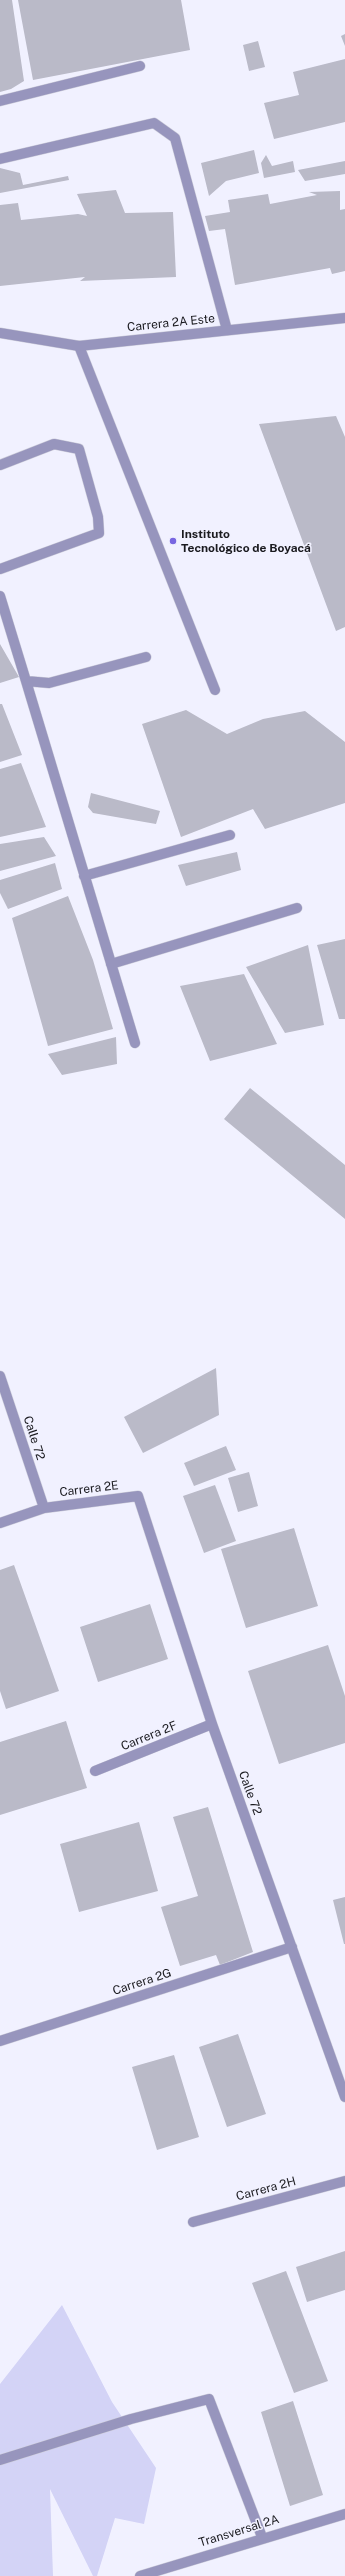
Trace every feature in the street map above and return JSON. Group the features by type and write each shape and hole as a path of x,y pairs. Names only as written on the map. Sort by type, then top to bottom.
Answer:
{"street":[{"path":"0,101 140,66"},
{"path":"0,158 154,123 160,126 175,138 226,330"},
{"name":"Carrera 2A Este","path":"0,333 79,346 345,318"},
{"path":"79,346 215,690"},
{"path":"0,465 54,444 78,449 98,516 99,533 0,569"},
{"path":"0,596 135,1043"},
{"path":"26,680 49,683 146,657"},
{"path":"84,876 230,835"},
{"path":"111,964 297,908"},
{"name":"Calle 72","path":"0,1376 44,1508"},
{"name":"Calle 72","path":"138,1496 212,1724 345,2097"},
{"name":"Carrera 2E","path":"0,1523 44,1508 138,1496"},
{"name":"Carrera 2F","path":"95,1771 212,1724"},
{"name":"Carrera 2G","path":"0,2041 292,1947"},
{"name":"Carrera 2H","path":"193,2222 345,2181"},
{"path":"0,2460 130,2419 209,2399 262,2537"},
{"name":"Transversal 2A","path":"140,2576 262,2537 345,2514"}],"shaded area":[{"path":"62,2305 112,2402 156,2468 144,2524 115,2518 97,2576 93,2576 50,2489 53,2576 0,2576 0,2384"}],"building":[{"path":"0,0 12,0 24,81 11,89 0,92"},
{"path":"18,0 181,0 190,50 33,80"},
{"path":"345,34 345,46 341,36"},
{"path":"258,41 265,67 249,71 243,45"},
{"path":"345,59 345,122 274,139 264,103 299,95 293,72"},
{"path":"254,150 259,173 226,181 209,196 201,163"},
{"path":"266,155 272,166 293,161 295,172 264,178 261,163"},
{"path":"345,161 345,174 305,181 298,170"},
{"path":"0,168 20,173 23,185 68,176 69,180 0,193"},
{"path":"116,190 125,213 173,212 176,277 80,281 85,277 0,286 0,205 18,203 21,220 78,214 87,216 77,194"},
{"path":"340,191 340,210 345,209 345,271 332,274 330,268 235,285 225,229 209,231 205,216 230,212 228,200 268,194 270,204 317,195 309,192"},
{"path":"336,416 345,437 345,627 336,631 259,424"},
{"path":"0,644 19,677 0,683"},
{"path":"0,704 2,704 22,755 0,762"},
{"path":"186,710 227,734 263,719 305,711 345,742 345,803 265,829 253,809 181,837 142,724"},
{"path":"21,763 46,827 0,837 0,769"},
{"path":"91,793 160,811 156,824 93,813 88,807"},
{"path":"44,837 56,856 0,871 0,844"},
{"path":"237,852 241,870 186,886 178,865"},
{"path":"55,863 62,889 8,909 0,893 0,880"},
{"path":"68,896 93,960 113,1029 48,1046 12,918"},
{"path":"345,939 345,1019 339,1019 317,945"},
{"path":"308,945 324,1025 285,1033 246,967"},
{"path":"244,974 277,1044 210,1061 180,986"},
{"path":"116,1037 117,1064 62,1075 48,1054"},
{"path":"250,1088 345,1165 345,1219 224,1119"},
{"path":"216,1368 219,1415 143,1453 124,1417"},
{"path":"226,1446 236,1470 194,1486 184,1463"},
{"path":"249,1472 258,1506 238,1512 228,1478"},
{"path":"215,1485 236,1541 204,1553 183,1496"},
{"path":"294,1528 318,1606 246,1628 221,1549"},
{"path":"14,1565 59,1691 6,1709 0,1691 0,1570"},
{"path":"150,1604 168,1659 98,1682 80,1627"},
{"path":"328,1645 345,1696 345,1743 279,1764 248,1671"},
{"path":"66,1721 87,1788 0,1815 0,1742"},
{"path":"208,1807 253,1952 220,1965 216,1955 180,1966 161,1907 198,1896 173,1817"},
{"path":"139,1822 158,1891 79,1912 60,1844"},
{"path":"345,1897 345,1944 344,1944 333,1900"},
{"path":"238,2034 266,2114 227,2127 199,2047"},
{"path":"174,2055 199,2137 157,2150 132,2067"},
{"path":"345,2251 345,2290 307,2302 296,2267"},
{"path":"286,2271 328,2381 294,2393 252,2283"},
{"path":"293,2401 323,2495 290,2506 261,2412"}],"place":[{"name":"Instituto Tecnológico de Boyacá","path":"173,541"}]}
